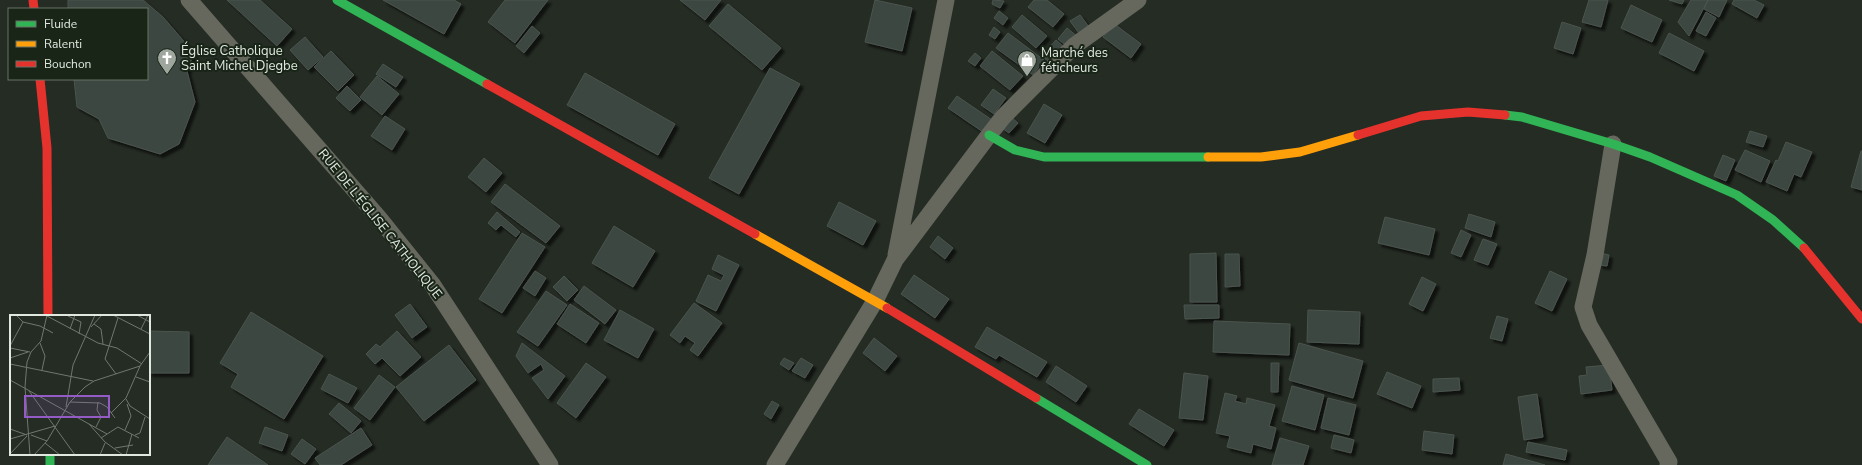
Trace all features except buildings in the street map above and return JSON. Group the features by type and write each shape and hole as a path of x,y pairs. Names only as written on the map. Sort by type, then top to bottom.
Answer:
{"street":[{"name":"RUE DE L'ÉGLISE CATHOLIQUE","path":"189,0 379,218 432,284 550,465"},
{"path":"337,0 875,301 1147,465"},
{"path":"895,260 946,0"},
{"path":"775,465 875,301 895,260 989,135 1004,117 1074,46 1138,0"},
{"path":"40,80 47,148 48,315"},
{"path":"989,135 1006,148 1023,154 1044,157 1261,157 1300,152 1421,116 1468,112 1522,117 1613,144 1650,157 1737,195 1774,220 1808,252 1862,319"},
{"path":"1613,144 1595,255 1583,308 1589,324 1669,462 1668,465"}],"traffic: fast":[{"path":"337,0 487,84"},
{"path":"1505,115 1522,117 1613,144 1650,157 1737,195 1773,220 1804,248"},
{"path":"989,135 1015,150 1044,157 1208,157"},
{"path":"1036,398 1147,465"},
{"path":"50,455 50,465"}],"traffic: slow":[{"path":"1208,157 1261,157 1300,152 1358,135"},
{"path":"755,234 887,308"}],"traffic: jam":[{"path":"33,0 34,8"},
{"path":"40,80 47,148 48,315"},
{"path":"487,84 755,234"},
{"path":"1358,135 1421,116 1468,112 1505,115"},
{"path":"1804,248 1862,319"},
{"path":"887,308 1036,398"}],"place":[{"name":"Église Catholique Saint Michel Djegbe","path":"167,75"},
{"name":"Marché des féticheurs","path":"1027,77"}]}
